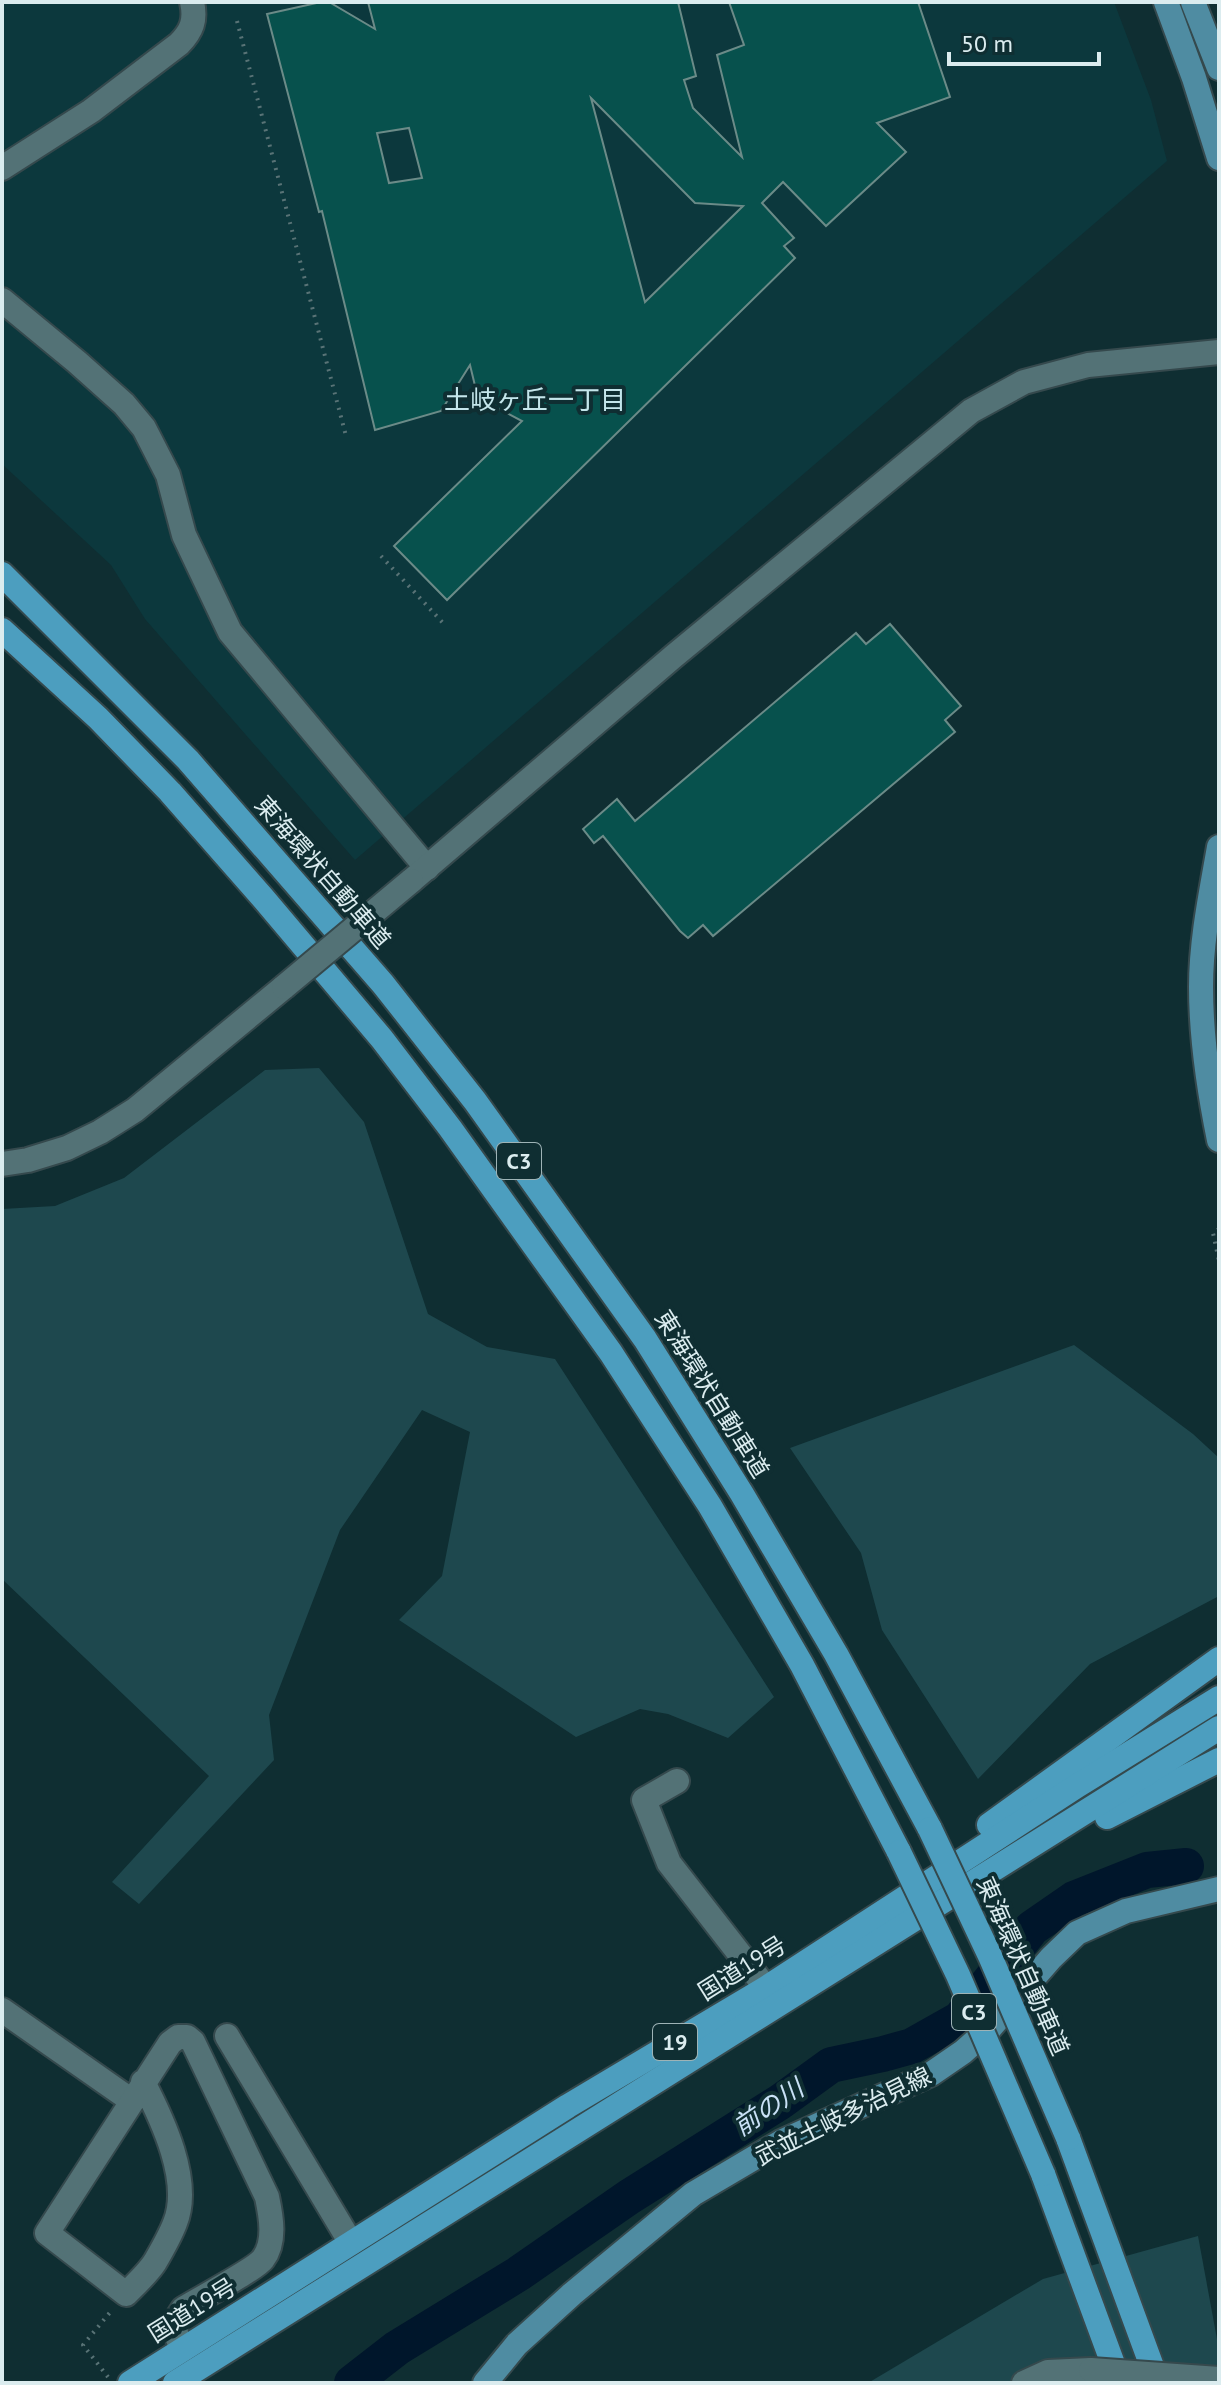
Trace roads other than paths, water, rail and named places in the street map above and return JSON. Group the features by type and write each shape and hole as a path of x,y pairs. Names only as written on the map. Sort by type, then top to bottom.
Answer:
{"highway":[{"name":"東海環状自動車道","path":"2,574 209,783 383,984 475,1101 645,1339 742,1494 836,1654 930,1829 990,1956 1068,2138 1158,2383"},
{"name":"C3","path":"2,630 98,718 170,792 372,1027 450,1128 611,1353 710,1506 802,1665 899,1852 958,1975 1043,2174 1120,2383"},
{"name":"19","path":"926,1883 969,1839 1219,1659"},
{"name":"国道19号","path":"130,2383 568,2106 766,1988 1219,1698"},
{"name":"国道19号","path":"189,2379 1219,1728"},
{"name":"19","path":"836,1968 876,1957 1130,1804 1219,1760"}],"main road":[{"path":"1166,2 1219,158"},
{"path":"1193,2 1219,68"},
{"path":"1219,847 1206,920 1211,1097 1219,1140"},
{"name":"武並土岐多治見線","path":"485,2383 517,2344 572,2294 693,2194 781,2142 931,2074 963,2052 990,2028 1077,1933 1126,1911 1219,1889"}],"street":[{"path":"2,168 81,118 179,44 190,33 194,14 192,2"},
{"path":"2,300 124,404 144,428 168,475 184,535 230,632 419,875"},
{"path":"2,1164 67,1148 135,1110 419,875 674,656 971,411 1024,382 1088,365 1219,352"},
{"path":"677,1781 644,1800 669,1863 766,1988"},
{"path":"2,2010 138,2091 164,2124 177,2165 177,2221 154,2264 126,2294 47,2233 138,2091 170,2043 178,2037 187,2037 193,2042 267,2197 272,2222 270,2244 263,2260 183,2309 177,2317 176,2337 183,2349"},
{"path":"227,2036 351,2243"},
{"path":"1024,2383 1048,2372 1091,2370 1219,2379"}],"waterway":[{"name":"前の川","path":"352,2383 397,2348 518,2274 629,2197 780,2102 831,2065 912,2046 960,2019 1032,1928 1074,1899 1147,1870 1186,1866"}],"district":[{"name":"土岐ヶ丘一丁目","path":"535,399"}]}
